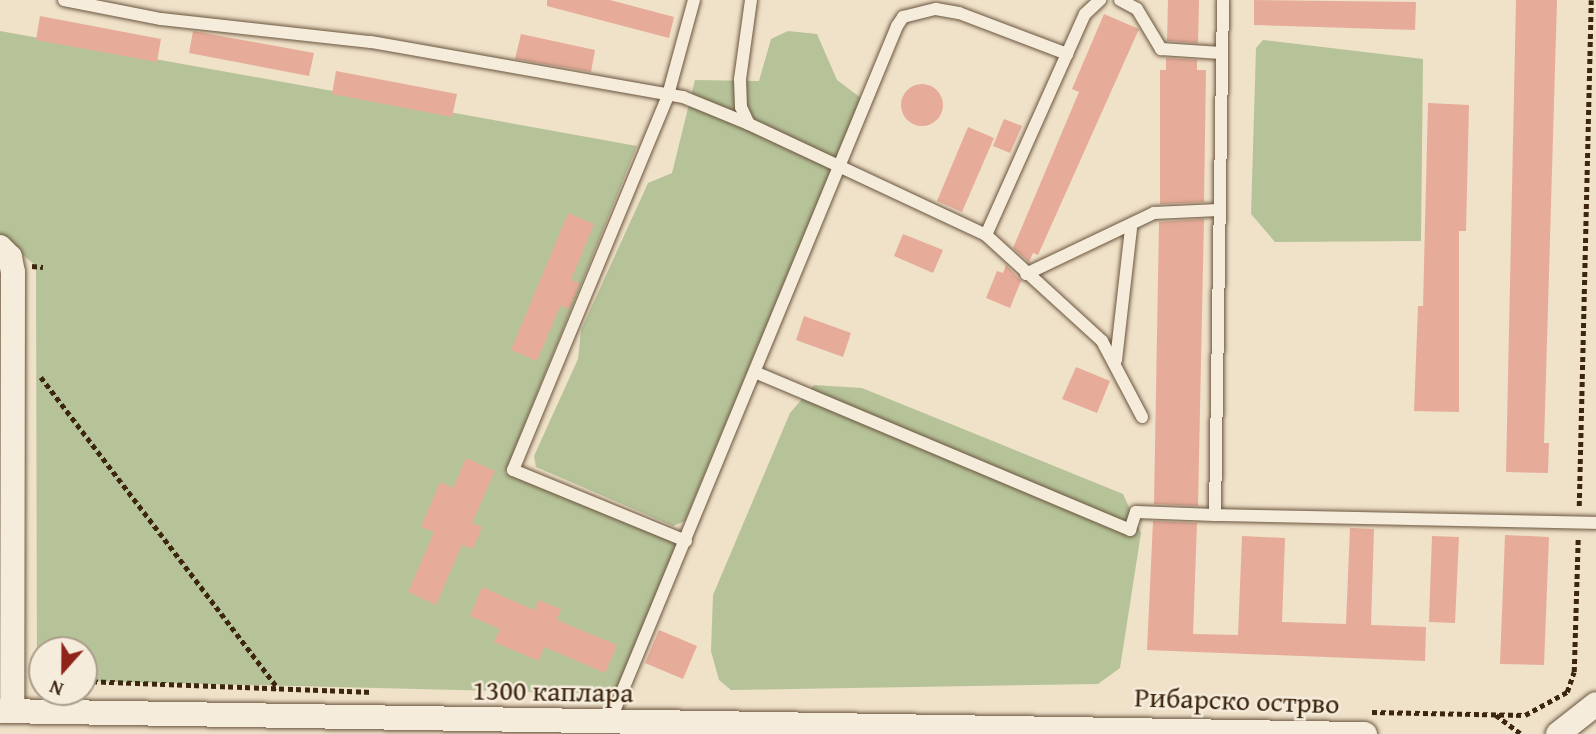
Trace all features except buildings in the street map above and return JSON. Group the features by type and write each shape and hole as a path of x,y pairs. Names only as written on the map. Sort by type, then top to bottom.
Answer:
{"street":[{"path":"1,248 13,272 6,711"},
{"path":"1563,731 1596,704"},
{"name":"1300 каплара","path":"6,711 449,727 610,722 1106,730"},
{"path":"1563,731 1596,729"},
{"name":"Рибарско острво","path":"1106,730 1366,734"}],"lane":[{"path":"64,0 160,19 371,42 706,103 839,170 986,235 1102,341 1116,363 1142,417"},
{"path":"685,541 513,470 668,96 694,0"},
{"path":"986,235 1085,14 1100,0"},
{"path":"1120,0 1138,9 1161,49 1222,53"},
{"path":"1215,515 1223,0"},
{"path":"749,124 741,107 740,79 751,1"},
{"path":"610,722 904,17 936,9 959,13 1067,54"},
{"path":"1026,274 1131,228 1154,213 1218,210"},
{"path":"1116,363 1131,228"},
{"path":"757,373 1130,530 1136,512 1596,523"}],"path":[{"path":"1525,715 1567,692 1574,672 1591,0"},
{"path":"41,377 278,688"},
{"path":"1495,715 1521,734"}],"green space":[{"path":"0,31 637,146 505,473 676,543 679,558 621,694 98,681 98,636 37,636 36,266 0,236"},
{"path":"788,31 817,34 837,80 861,98 685,521 673,526 536,467 534,456 578,359 581,330 648,183 672,173 695,80 759,81 771,39"},
{"path":"1263,40 1423,59 1421,241 1275,242 1251,214 1256,48"},
{"path":"814,385 862,388 1123,494 1141,533 1120,668 1098,684 731,690 719,680 711,651 713,595 790,413"}]}
